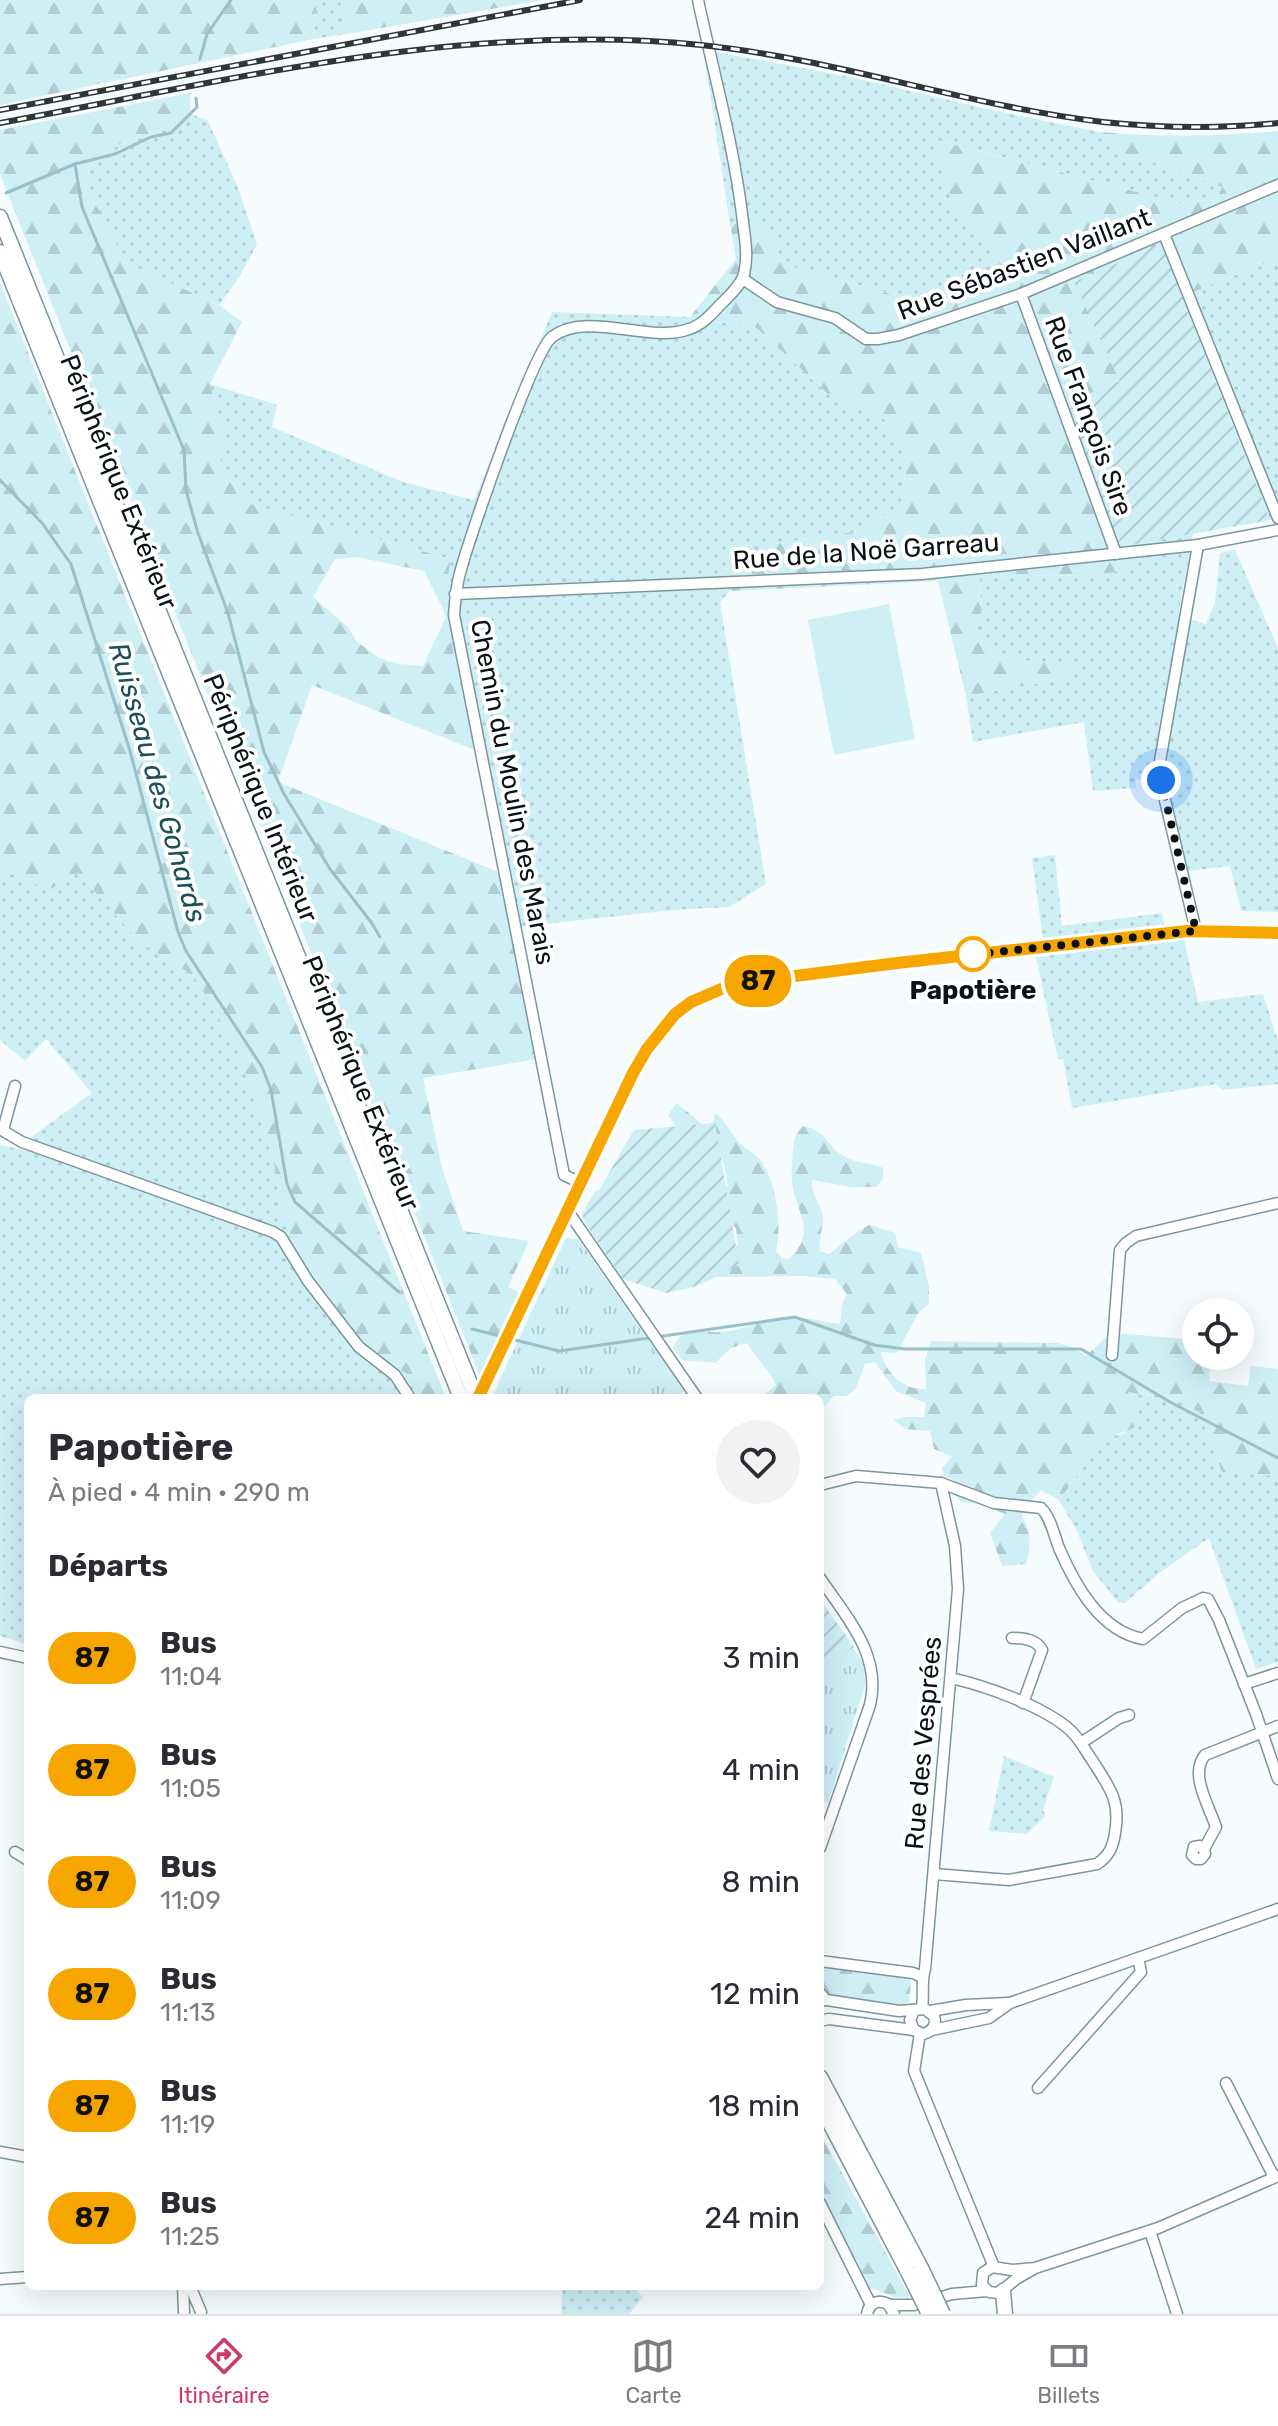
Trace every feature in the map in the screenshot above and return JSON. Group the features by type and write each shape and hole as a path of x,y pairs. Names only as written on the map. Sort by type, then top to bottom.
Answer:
{"highway":[{"name":"Périphérique Intérieur","path":"0,217 462,1387"},
{"name":"Périphérique Extérieur","path":"0,252 462,1387"},
{"path":"824,2085 914,2269 929,2314"},
{"path":"824,2111 943,2314"},
{"path":"998,2290 1005,2314"}],"street":[{"path":"698,0 738,182 747,255 743,279"},
{"name":"Rue Sébastien Vaillant","path":"743,279 777,302 835,318 866,339 899,335 1021,294 1278,185"},
{"path":"1164,234 1278,518"},
{"name":"Chemin du Moulin des Marais","path":"581,1183 564,1175 454,615 455,594 463,563 519,407 538,357 551,338 566,329 587,327 661,332 689,330 705,320 743,279"},
{"name":"Rue François Sire","path":"1021,294 1116,554"},
{"name":"Rue de la Noë Garreau","path":"455,594 922,574 1198,545 1278,530"},
{"path":"1196,931 1164,796 1160,761 1198,545"},
{"path":"479,1394 647,1049 675,1014 691,1002 733,984 897,963 1196,931 1278,933"},
{"path":"15,1086 2,1129 22,1142 281,1237 308,1281 359,1347 395,1375 407,1394"},
{"path":"1112,1355 1120,1250 1126,1243 1136,1236 1278,1203"},
{"path":"567,1210 694,1394"},
{"path":"824,1484 856,1476 941,1483 994,1503 1041,1508 1065,1561 1096,1610 1110,1625 1143,1639 1182,1608 1203,1598 1211,1602 1278,1779"},
{"name":"Rue des Vesprées","path":"922,2010 925,1986 922,1977 934,1874 958,1589 955,1546 941,1483"},
{"path":"824,1584 866,1649 874,1685 870,1705 824,1837"},
{"path":"1012,1638 1024,1638 1039,1645 1042,1650 1023,1703"},
{"path":"0,1652 24,1657"},
{"path":"1244,1684 1278,1673"},
{"path":"934,1874 1009,1880 1087,1867 1106,1858 1113,1847 1118,1817 1113,1794 1070,1729 1023,1703 951,1678"},
{"path":"1081,1743 1119,1718 1129,1715"},
{"path":"1204,1849 1216,1827 1198,1774 1200,1760 1205,1755 1278,1726"},
{"path":"15,1852 24,1858"},
{"path":"825,2020 917,2032 989,2018 1010,2003 1278,1909"},
{"path":"1038,2088 1141,1972 1138,1958"},
{"path":"824,1962 913,1973 922,1977"},
{"path":"824,1999 922,2010 1010,2003"},
{"path":"824,2000 834,2012 825,2020"},
{"path":"922,2010 935,2020 932,2030"},
{"path":"922,2010 910,2020 917,2032 914,2071 998,2267 1008,2277 998,2290"},
{"path":"824,2212 867,2311 879,2301 892,2310 952,2294 998,2290 1035,2268 1150,2231 1276,2176 1226,2083"},
{"path":"1,2155 24,2157"},
{"path":"1150,2231 1177,2314"},
{"path":"952,2294 987,2269 1035,2268"},
{"path":"982,2275 982,2285 998,2290"},
{"path":"0,2279 24,2277"},
{"path":"183,2290 183,2313 193,2309 203,2313"},
{"path":"192,2290 203,2313"},
{"path":"903,2314 914,2305"}],"green space":[{"path":"0,0 317,0 313,39 0,105"},
{"path":"317,0 340,0 347,34 313,39"},
{"path":"340,0 543,0 347,34"},
{"path":"717,52 855,78 1100,132 1115,152 1222,186 1217,198 1183,204 933,139 952,204 989,249 994,272 913,300 786,265 761,223 730,224 704,53"},
{"path":"190,93 191,114 181,125 120,144 90,165 85,190 110,226 122,261 219,305 242,322 210,384 223,430 220,466 250,504 451,559 445,613 424,571 357,557 335,559 313,597 349,628 356,641 379,658 399,664 423,666 446,617 470,732 470,748 312,685 278,782 506,875 543,1058 423,1078 442,1168 463,1231 529,1241 508,1287 523,1294 480,1376 0,174 0,130"},
{"path":"191,114 208,121 237,185 257,244 240,276 219,305 122,261 110,226 85,190 90,165 120,144 181,125"},
{"path":"1278,131 1278,258 1183,296 1163,245 1120,381 1069,403 1128,571 980,577 981,610 975,634 994,652 1034,662 1074,662 1063,679 966,696 938,581 730,591 726,564 767,545 854,532 900,506 907,462 884,419 830,396 757,328 690,317 736,259 730,224 761,223 786,265 913,300 994,272 989,249 952,204 932,139 1183,204 1217,198 1222,187 1115,152 1100,132 1189,136"},
{"path":"1162,244 1270,520 1119,547 1068,402 1120,381 1074,282"},
{"path":"1278,258 1278,519 1270,520 1183,296"},
{"path":"0,283 444,1394 415,1394 407,1374 374,1354 352,1330 303,1260 281,1215 274,1163 237,1048 194,976 140,942 78,873 49,890 0,869"},
{"path":"552,312 690,317 757,328 830,396 884,419 907,462 900,506 854,532 767,545 726,565 730,591 720,602 766,884 729,907 517,927 482,753 470,748 470,732 445,613 450,559 249,504 220,466 223,430 210,384 277,405 272,427 403,482 474,500"},
{"path":"1193,533 1178,616 1206,624 1215,602 1220,553 1235,550 1278,648 1278,912 1241,911 1230,866 1188,871 1165,783 1135,779 1136,788 1093,791 1084,722 973,742 966,696 1063,679 1073,663 1034,662 994,652 975,634 981,610 980,577 1088,575 1127,570 1119,547"},
{"path":"889,604 915,739 834,755 808,620"},
{"path":"1055,855 1062,926 1162,913 1164,925 1043,940 1032,858"},
{"path":"0,869 49,890 78,873 140,942 194,976 237,1048 274,1163 281,1215 303,1260 352,1330 374,1354 407,1374 415,1394 24,1394 24,1644 0,1636 0,1145 28,1151 34,1135 92,1093 46,1039 25,1061 0,1040"},
{"path":"1184,939 1198,1002 1263,994 1278,1041 1278,1084 1222,1090 1217,1084 1072,1108 1063,1059 1058,1059 1036,957"},
{"path":"677,1103 711,1132 715,1113 739,1142 758,1158 768,1173 775,1195 776,1251 782,1258 789,1259 798,1249 804,1230 792,1182 795,1137 803,1126 818,1131 845,1157 883,1168 883,1179 877,1187 851,1187 812,1180 812,1185 823,1218 820,1251 829,1254 869,1225 895,1233 898,1247 921,1253 929,1286 929,1303 917,1315 897,1353 881,1352 891,1373 904,1384 926,1389 925,1359 931,1341 1057,1343 1072,1347 1086,1356 1108,1335 1116,1333 1182,1339 1182,1370 1210,1370 1209,1381 1248,1386 1254,1366 1278,1369 1278,1476 1222,1472 1199,1412 1155,1389 1150,1396 1128,1392 1141,1417 1141,1425 1113,1436 1099,1447 1059,1500 1041,1490 1025,1508 1022,1517 1030,1540 1026,1564 1002,1566 990,1533 1005,1514 980,1504 961,1502 953,1493 954,1480 944,1476 942,1468 952,1456 934,1449 930,1431 906,1429 893,1420 924,1417 926,1403 896,1391 875,1362 865,1364 855,1390 846,1396 834,1396 824,1407 824,1394 765,1394 776,1385 747,1343 731,1348 715,1363 683,1360 673,1349 678,1339 689,1332 730,1331 780,1317 840,1324 847,1294 835,1279 802,1276 718,1277 712,1266 715,1257 738,1245 736,1228 720,1215 712,1198 728,1186 724,1164 712,1148 685,1140 668,1115"},
{"path":"715,1123 739,1265 697,1286 666,1293 623,1279 582,1214 595,1191 599,1190 634,1130"},
{"path":"566,1238 578,1239 684,1391 680,1394 494,1394"},
{"path":"1155,1389 1199,1412 1222,1472 1278,1476 1278,1662 1256,1669 1209,1538 1158,1574 1125,1603 1118,1602 1093,1571 1076,1529 1059,1500 1099,1447 1113,1436 1123,1434 1141,1417 1128,1392 1150,1396"},
{"path":"824,1605 864,1664 865,1685 828,1803 824,1802"},
{"path":"824,1605 854,1647 824,1667"},
{"path":"1004,1756 1054,1777 1043,1810 1046,1816 1027,1834 989,1831"},
{"path":"824,1965 911,1980 909,2002 905,2005 831,1996 824,1990"},
{"path":"824,2140 910,2297 898,2297 866,2288 824,2201"},
{"path":"563,2290 635,2290 643,2297 629,2314 561,2314"}],"waterway":[{"path":"200,59 207,34 231,0"},
{"path":"6,193 75,164 115,154 151,137 171,133 197,107 196,98"},
{"path":"75,164 82,207 184,450 186,490 198,533 228,613 264,752 284,794 330,869 380,937"},
{"name":"Ruisseau des Gohards","path":"0,480 42,523 71,564 130,751 178,932 186,951 262,1067 271,1090 287,1184 295,1202 399,1292"},
{"name":"Ruisseau des Gohards","path":"472,1329 559,1351 795,1317 874,1345 905,1349 1081,1349 1170,1402 1278,1458"}],"railway":[{"path":"0,110 580,0"},
{"path":"0,123 348,59 524,41 612,40 701,45 752,52 1052,115 1103,122 1190,127 1278,123"}],"bus line":[{"name":"87","path":"480,1394 633,1073 661,1030 691,1002 733,984 897,963 1187,931 1278,933"}],"place":[{"name":"Papotière","path":"973,954"}],"route":[{"path":"973,954 967,955 1196,931 1161,780"}]}
